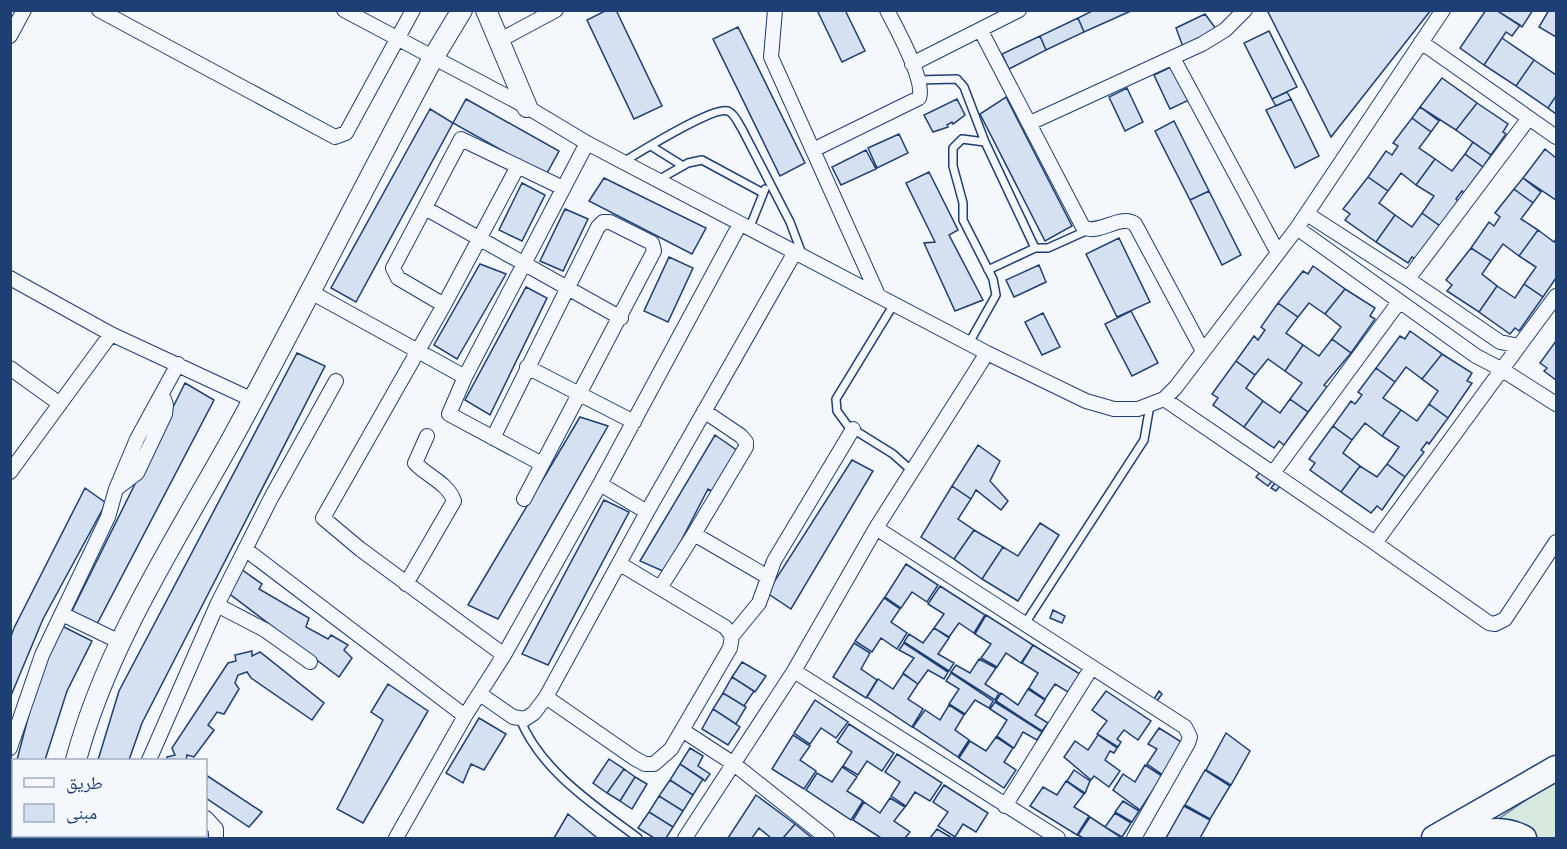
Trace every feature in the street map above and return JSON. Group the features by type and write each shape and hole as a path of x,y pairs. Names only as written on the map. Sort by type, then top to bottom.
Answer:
{"highway":[{"path":"1434,838 1557,768"},
{"path":"1465,838 1477,833 1497,831 1524,838"}],"street":[{"path":"10,36 24,10"},
{"path":"99,10 335,137 346,133 413,10"},
{"path":"344,10 527,107 587,143 987,353 1086,401 1114,409 1138,410 1164,399 1278,253 1374,118 1443,10"},
{"path":"76,759 84,729 120,642 253,400 433,58 462,10"},
{"path":"486,10 527,107"},
{"path":"500,40 556,10"},
{"path":"775,10 771,57 878,296"},
{"path":"813,150 919,98 921,91 912,64 887,10"},
{"path":"912,64 1020,10"},
{"path":"1030,123 1214,37 1245,10"},
{"path":"981,31 1083,226 1090,229 1126,221 1135,224 1203,351"},
{"path":"1421,42 1557,137"},
{"path":"1173,58 1278,253"},
{"path":"1408,279 1529,118"},
{"path":"444,305 394,274 393,268 461,139 563,188"},
{"path":"542,464 449,414 465,377 522,265 587,143"},
{"path":"504,656 327,524 323,518 324,511 444,305 518,166"},
{"path":"425,208 522,265 569,288 621,318"},
{"path":"1307,214 1500,342 1519,346"},
{"path":"493,438 527,367 603,222 610,222 652,243 654,251 621,318 524,499"},
{"path":"396,838 465,716 504,656 744,226"},
{"path":"1297,228 1476,356 1502,369 1557,404"},
{"path":"480,694 520,719 530,717 546,697 704,411 799,254"},
{"path":"10,278 111,334 253,400"},
{"path":"309,291 465,377"},
{"path":"1376,543 1557,296"},
{"path":"1273,473 1398,302"},
{"path":"10,472 111,334"},
{"path":"685,838 794,671 876,528 987,353"},
{"path":"10,748 42,655 108,517 116,489 137,439 178,364"},
{"path":"527,367 634,422"},
{"path":"10,368 60,404"},
{"path":"149,759 217,605 336,381"},
{"path":"1164,399 1490,623 1495,624 1504,619 1557,542"},
{"path":"660,588 746,447 746,442 741,436 704,411"},
{"path":"546,697 645,764 654,764 666,756 730,648 732,636 753,613 781,547 853,429"},
{"path":"406,584 454,501 451,493 442,484 415,463 427,436"},
{"path":"600,484 647,512"},
{"path":"876,528 1026,622 1185,727 1190,737 1134,838"},
{"path":"694,534 768,578"},
{"path":"245,549 465,716"},
{"path":"620,564 725,627 732,636"},
{"path":"217,605 265,630 310,662"},
{"path":"62,614 120,642"},
{"path":"1005,806 1092,667"},
{"path":"794,671 1058,838"},
{"path":"682,730 734,764 827,838"},
{"path":"207,819 216,829 216,838"}],"lane":[{"path":"917,80 957,79 964,87 985,142 1035,248"},
{"path":"623,162 699,119 720,111 728,111 735,116 790,222 799,254"},
{"path":"969,343 996,295 988,270 966,231 963,203 952,166 953,148 962,139 985,142"},
{"path":"651,146 683,166"},
{"path":"658,180 683,166 702,160 764,193"},
{"path":"744,226 768,182"},
{"path":"988,270 1035,248 1048,248 1090,229"},
{"path":"894,304 836,399 841,418 853,429 893,454 912,471"},
{"path":"1026,622 1144,440 1150,405"},
{"path":"520,719 528,738 551,768 638,838"}],"shaded area":[{"path":"1556,779 1556,838 1471,838"}],"building":[{"path":"607,10 616,10 662,106 634,119 587,20"},
{"path":"817,10 845,10 865,51 842,62"},
{"path":"1094,10 1133,10 1084,32 1078,18"},
{"path":"1267,10 1431,10 1331,137"},
{"path":"1486,10 1496,10 1520,25 1512,36 1506,32 1484,65 1460,48"},
{"path":"1496,10 1533,10 1522,27"},
{"path":"1549,10 1556,10 1556,37 1539,27"},
{"path":"1205,14 1216,29 1183,47 1176,28"},
{"path":"1078,18 1084,32 1046,50 1040,36"},
{"path":"738,27 805,163 780,176 713,39"},
{"path":"1269,31 1297,87 1272,99 1244,43"},
{"path":"1040,36 1046,50 1009,69 1002,54"},
{"path":"1502,38 1534,60 1516,86 1484,65"},
{"path":"1534,60 1556,75 1556,96 1548,108 1516,86"},
{"path":"1173,66 1189,100 1170,109 1154,75"},
{"path":"1442,78 1477,103 1456,130 1420,107"},
{"path":"1127,88 1143,122 1125,131 1109,97"},
{"path":"1287,92 1291,99 1276,106 1272,99"},
{"path":"1556,96 1556,114 1548,108"},
{"path":"1006,97 1072,226 1045,241 980,114"},
{"path":"466,99 559,151 546,175 453,123"},
{"path":"957,99 965,115 953,124 952,122 947,125 948,127 933,132 924,115"},
{"path":"1291,99 1319,156 1295,168 1266,110"},
{"path":"1477,103 1508,124 1503,132 1506,134 1491,155 1456,130"},
{"path":"1420,107 1439,121 1431,132 1412,118"},
{"path":"430,109 453,123 356,302 331,288"},
{"path":"1412,118 1431,132 1419,148 1435,159 1416,185 1401,173 1388,191 1368,177 1386,151 1392,155 1398,146 1393,143"},
{"path":"1174,121 1209,191 1190,200 1155,131"},
{"path":"899,134 908,153 877,168 868,148"},
{"path":"1473,142 1491,155 1483,167 1465,154"},
{"path":"1545,149 1556,158 1556,200 1523,178"},
{"path":"866,150 876,169 841,185 832,167"},
{"path":"1465,154 1483,167 1464,193 1462,191 1456,199 1458,201 1440,226 1422,213 1434,196 1416,185 1435,159 1452,171"},
{"path":"929,172 958,230 949,235 983,300 955,311 924,243 935,242 906,183"},
{"path":"1368,177 1388,191 1379,203 1395,215 1376,242 1345,220 1350,214 1343,209"},
{"path":"604,178 706,228 692,254 589,201"},
{"path":"1523,178 1541,192 1533,203 1514,189"},
{"path":"522,183 545,195 522,241 499,230"},
{"path":"1514,189 1533,203 1521,219 1538,230 1519,256 1503,244 1491,261 1471,248 1489,222 1494,226 1500,217 1495,213"},
{"path":"1209,191 1241,255 1222,265 1190,200"},
{"path":"565,209 588,219 563,271 540,261"},
{"path":"1422,213 1440,226 1416,259 1412,257 1408,263 1376,242 1395,215 1412,227"},
{"path":"1538,230 1554,242 1556,239 1556,278 1543,297 1524,284 1536,267 1519,256"},
{"path":"1119,238 1150,302 1117,317 1086,254"},
{"path":"1471,248 1491,261 1482,274 1497,286 1479,312 1447,291 1452,285 1446,280"},
{"path":"669,257 693,268 668,322 644,311"},
{"path":"480,264 506,274 457,359 434,345"},
{"path":"1039,265 1046,282 1014,297 1006,280"},
{"path":"1313,266 1345,289 1325,314 1309,303 1298,317 1278,303 1303,271 1308,274"},
{"path":"1524,284 1543,297 1519,331 1515,328 1510,334 1479,312 1497,286 1515,298"},
{"path":"526,287 547,298 490,415 465,400"},
{"path":"1345,289 1375,308 1370,316 1375,319 1351,353 1332,339 1341,327 1325,314"},
{"path":"1278,303 1298,317 1286,333 1303,345 1285,371 1268,359 1255,375 1236,361 1254,336 1258,340 1265,330 1261,327"},
{"path":"1131,311 1158,363 1132,376 1105,324"},
{"path":"1043,313 1060,347 1042,355 1025,322"},
{"path":"1410,331 1442,354 1422,379 1406,367 1395,382 1376,368 1400,336 1405,339"},
{"path":"1332,339 1351,353 1324,385 1327,387 1308,412 1290,399 1302,383 1285,371 1303,345 1319,356"},
{"path":"1556,341 1556,380 1544,371 1547,368 1540,363"},
{"path":"297,353 325,366 142,723 129,759 98,759 119,691"},
{"path":"1442,354 1472,373 1467,381 1472,383 1448,418 1429,404 1438,391 1422,379"},
{"path":"1236,361 1255,375 1246,388 1263,401 1244,427 1213,405 1218,398 1212,394"},
{"path":"1376,368 1395,382 1383,398 1401,410 1382,436 1365,423 1352,440 1333,426 1351,401 1355,404 1362,395 1358,392"},
{"path":"185,383 214,400 97,624 71,613"},
{"path":"1290,399 1308,412 1284,445 1279,441 1274,448 1244,427 1263,401 1280,413"},
{"path":"1429,404 1448,418 1429,444 1427,442 1421,450 1424,452 1405,477 1387,464 1399,447 1382,436 1401,410 1417,421"},
{"path":"580,417 608,426 498,619 468,605"},
{"path":"1333,426 1352,440 1343,453 1360,466 1341,492 1310,470 1315,463 1309,459"},
{"path":"715,435 738,451 717,494 708,489 665,572 640,561"},
{"path":"978,445 1000,461 990,481 1008,501 1001,510 976,490 971,499 952,486"},
{"path":"852,460 873,471 791,609 767,593"},
{"path":"1387,464 1405,477 1382,510 1377,506 1371,513 1341,492 1360,466 1377,477"},
{"path":"1260,472 1272,481 1268,486 1256,477"},
{"path":"1275,483 1280,486 1276,491 1271,488"},
{"path":"952,486 971,499 958,519 974,530 954,559 921,537"},
{"path":"85,488 106,503 43,619 10,698 10,639"},
{"path":"604,500 629,512 548,665 522,654"},
{"path":"1040,523 1059,535 1018,601 982,579 1003,547 1018,556"},
{"path":"974,530 1003,547 982,579 954,559"},
{"path":"906,564 938,585 927,602 912,592 901,608 885,597"},
{"path":"241,569 262,584 259,589 309,618 306,627 328,639 331,635 348,645 344,650 352,658 339,677 227,592"},
{"path":"940,586 985,615 974,633 959,623 949,637 934,628 944,614 928,604"},
{"path":"884,598 900,609 891,622 907,633 897,649 881,638 872,652 855,641"},
{"path":"1053,610 1065,616 1062,623 1050,618"},
{"path":"986,615 1033,645 1021,663 1006,653 997,667 981,658 991,644 975,634"},
{"path":"62,626 92,641 67,691 45,759 17,759 41,668"},
{"path":"934,628 949,638 938,654 954,663 949,671 904,642 909,634 923,643"},
{"path":"854,643 870,653 861,669 877,680 866,698 833,677"},
{"path":"904,643 948,672 944,679 928,670 918,684 903,673 914,658 899,650"},
{"path":"1033,645 1080,674 1068,692 1055,684 1045,699 1029,688 1038,673 1022,663"},
{"path":"252,651 252,656 260,652 324,703 312,720 251,678 247,672 238,675 235,683 239,689 224,714 217,712 208,725 214,730 194,757 187,755 186,759 168,759 167,757 175,755 172,748 228,663 236,661 235,655"},
{"path":"979,659 996,668 985,684 999,693 995,700 951,672 956,665 970,673"},
{"path":"742,662 766,676 755,692 732,677"},
{"path":"951,673 993,701 989,708 975,700 965,714 949,704 959,689 946,681"},
{"path":"903,674 918,684 908,699 923,709 912,727 867,697 878,679 893,689"},
{"path":"732,677 754,691 744,706 723,693"},
{"path":"388,684 428,711 363,823 337,809 383,720 371,712"},
{"path":"1028,689 1045,700 1035,715 1048,723 1042,731 996,701 1001,693 1018,705"},
{"path":"1106,691 1151,721 1138,740 1124,730 1117,739 1121,742 1118,747 1097,734 1107,721 1092,710"},
{"path":"1159,691 1162,694 1157,701 1154,699"},
{"path":"723,693 746,707 736,724 713,709"},
{"path":"815,700 848,722 836,738 821,728 810,744 794,733"},
{"path":"995,702 1042,732 1037,740 1023,732 1014,748 997,736 1007,720 990,709"},
{"path":"949,705 964,715 955,730 969,740 958,757 913,727 925,710 940,720"},
{"path":"713,709 740,727 728,745 702,729"},
{"path":"479,718 506,734 484,770 471,764 463,783 446,773"},
{"path":"849,724 894,753 882,771 867,761 858,775 843,766 852,752 837,742"},
{"path":"1159,728 1183,743 1163,775 1147,764 1157,749 1148,744"},
{"path":"1226,733 1250,751 1231,785 1206,770"},
{"path":"793,735 810,746 800,760 816,771 804,789 772,769"},
{"path":"1098,735 1117,748 1114,753 1110,751 1105,760 1120,771 1109,787 1094,776 1091,780 1064,757 1075,741 1088,750"},
{"path":"996,737 1013,748 1004,762 1016,770 1004,788 959,758 970,741 986,751"},
{"path":"690,748 703,756 698,766 710,774 705,781 680,764"},
{"path":"897,754 942,783 930,801 915,792 906,806 891,796 900,782 885,772"},
{"path":"609,759 624,769 607,793 593,783"},
{"path":"680,764 703,779 693,795 670,780"},
{"path":"1145,765 1162,776 1140,810 1113,790 1123,774 1135,782"},
{"path":"842,767 857,777 847,791 863,801 851,820 806,790 817,773 832,782"},
{"path":"624,769 635,777 620,801 607,793"},
{"path":"1074,770 1090,781 1085,793 1067,781"},
{"path":"1205,770 1230,786 1210,819 1185,805"},
{"path":"207,776 262,812 249,827 207,799"},
{"path":"635,777 647,784 632,809 620,801"},
{"path":"670,780 693,795 683,811 659,796"},
{"path":"1066,781 1084,794 1074,807 1089,816 1077,835 1030,806 1043,787 1057,795"},
{"path":"944,785 988,813 976,832 963,824 955,837 938,826 948,812 933,802"},
{"path":"12,792 12,837 36,838 10,838"},
{"path":"756,795 795,824 783,838 771,838 759,828 752,838 728,838"},
{"path":"659,796 683,811 673,827 649,812"},
{"path":"890,798 905,807 894,821 910,832 905,838 881,838 853,820 864,802 880,813"},
{"path":"1123,801 1139,811 1132,822 1115,812"},
{"path":"1184,806 1210,820 1200,838 1166,838"},
{"path":"649,812 673,827 666,838 654,838 638,828"},
{"path":"1115,813 1131,823 1122,837 1105,827"},
{"path":"568,814 596,837 554,838"},
{"path":"1090,817 1122,838 1083,838 1078,835"},
{"path":"795,824 812,838 783,838"},
{"path":"937,829 952,838 930,838"},
{"path":"82,837 113,837 113,838"},
{"path":"152,837 189,838 153,838"}]}
